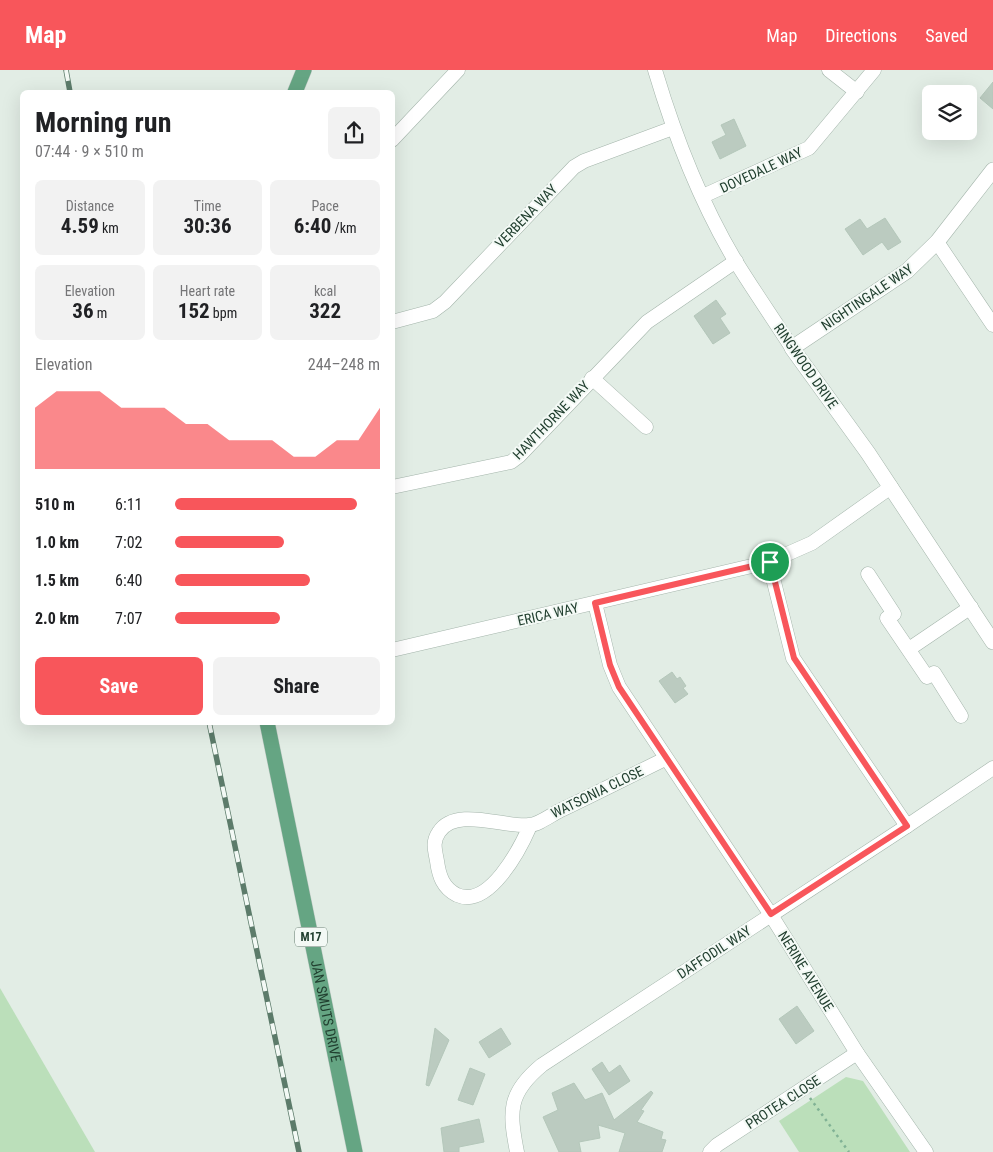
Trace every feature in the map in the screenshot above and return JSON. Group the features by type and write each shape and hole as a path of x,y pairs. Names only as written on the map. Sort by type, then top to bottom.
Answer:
{"main road":[{"path":"296,90 304,70"},
{"name":"JAN SMUTS DRIVE","path":"268,725 355,1152"}],"street":[{"path":"395,137 458,70"},
{"name":"RINGWOOD DRIVE","path":"655,70 673,128 703,196 736,261 792,348 891,488 993,642"},
{"path":"828,70 857,92"},
{"name":"DOVEDALE WAY","path":"703,196 809,148 874,70"},
{"name":"VERBENA WAY","path":"395,321 433,311 444,302 574,167 584,161 673,128"},
{"name":"NIGHTINGALE WAY","path":"792,348 907,272 937,242 993,170"},
{"path":"937,242 993,325"},
{"name":"HAWTHORNE WAY","path":"395,486 511,462 519,456 592,378 656,314 736,261"},
{"name":"HAWTHORNE WAY","path":"592,378 646,427"},
{"name":"ERICA WAY","path":"395,649 770,562 812,543 891,488"},
{"path":"770,562 794,658 907,826"},
{"path":"868,574 894,614 887,618 927,677 934,673 961,716"},
{"name":"NERINE AVENUE","path":"595,603 613,677 665,759 771,914 857,1053 926,1152"},
{"path":"909,648 971,607"},
{"name":"WATSONIA CLOSE","path":"530,826 665,759"},
{"name":"DAFFODIL WAY","path":"517,1152 510,1113 515,1097 526,1078 542,1065 993,768"},
{"path":"465,820 530,826 511,863 480,894 471,897 460,896 445,886 439,872 434,842 442,828 451,822 465,820"},
{"name":"PROTEA CLOSE","path":"710,1152 717,1145 857,1053"}],"path":[{"path":"803,1088 849,1152"}],"green space":[{"path":"0,988 95,1152 0,1152"},
{"path":"846,1077 863,1081 910,1152 799,1152 779,1121"}],"building":[{"path":"993,82 993,109 980,98"},
{"path":"734,119 746,146 720,159 712,142 726,135 721,125"},
{"path":"885,218 901,242 888,250 882,242 863,255 845,229 860,219 867,229"},
{"path":"716,300 726,314 720,318 730,333 713,344 694,316"},
{"path":"672,672 677,679 680,677 686,686 683,688 688,694 675,703 659,681"},
{"path":"797,1006 814,1031 796,1044 779,1019"},
{"path":"435,1028 449,1040 429,1086 426,1085"},
{"path":"501,1028 511,1044 489,1058 479,1042"},
{"path":"602,1062 609,1073 620,1065 630,1081 609,1095 592,1069"},
{"path":"470,1068 485,1074 473,1105 458,1100"},
{"path":"574,1083 585,1100 602,1093 614,1120 651,1091 653,1093 641,1110 644,1111 637,1122 663,1132 661,1139 666,1140 662,1152 619,1152 625,1133 598,1125 600,1138 579,1142 581,1152 559,1152 543,1117 558,1110 552,1093"},
{"path":"479,1119 484,1142 459,1147 459,1152 444,1152 441,1128"}],"railway":[{"path":"66,70 70,90"},
{"path":"210,725 299,1152"}],"route":[{"path":"770,562 789,646 794,658 907,826 771,914 665,759 613,677 595,603 770,562"}]}
